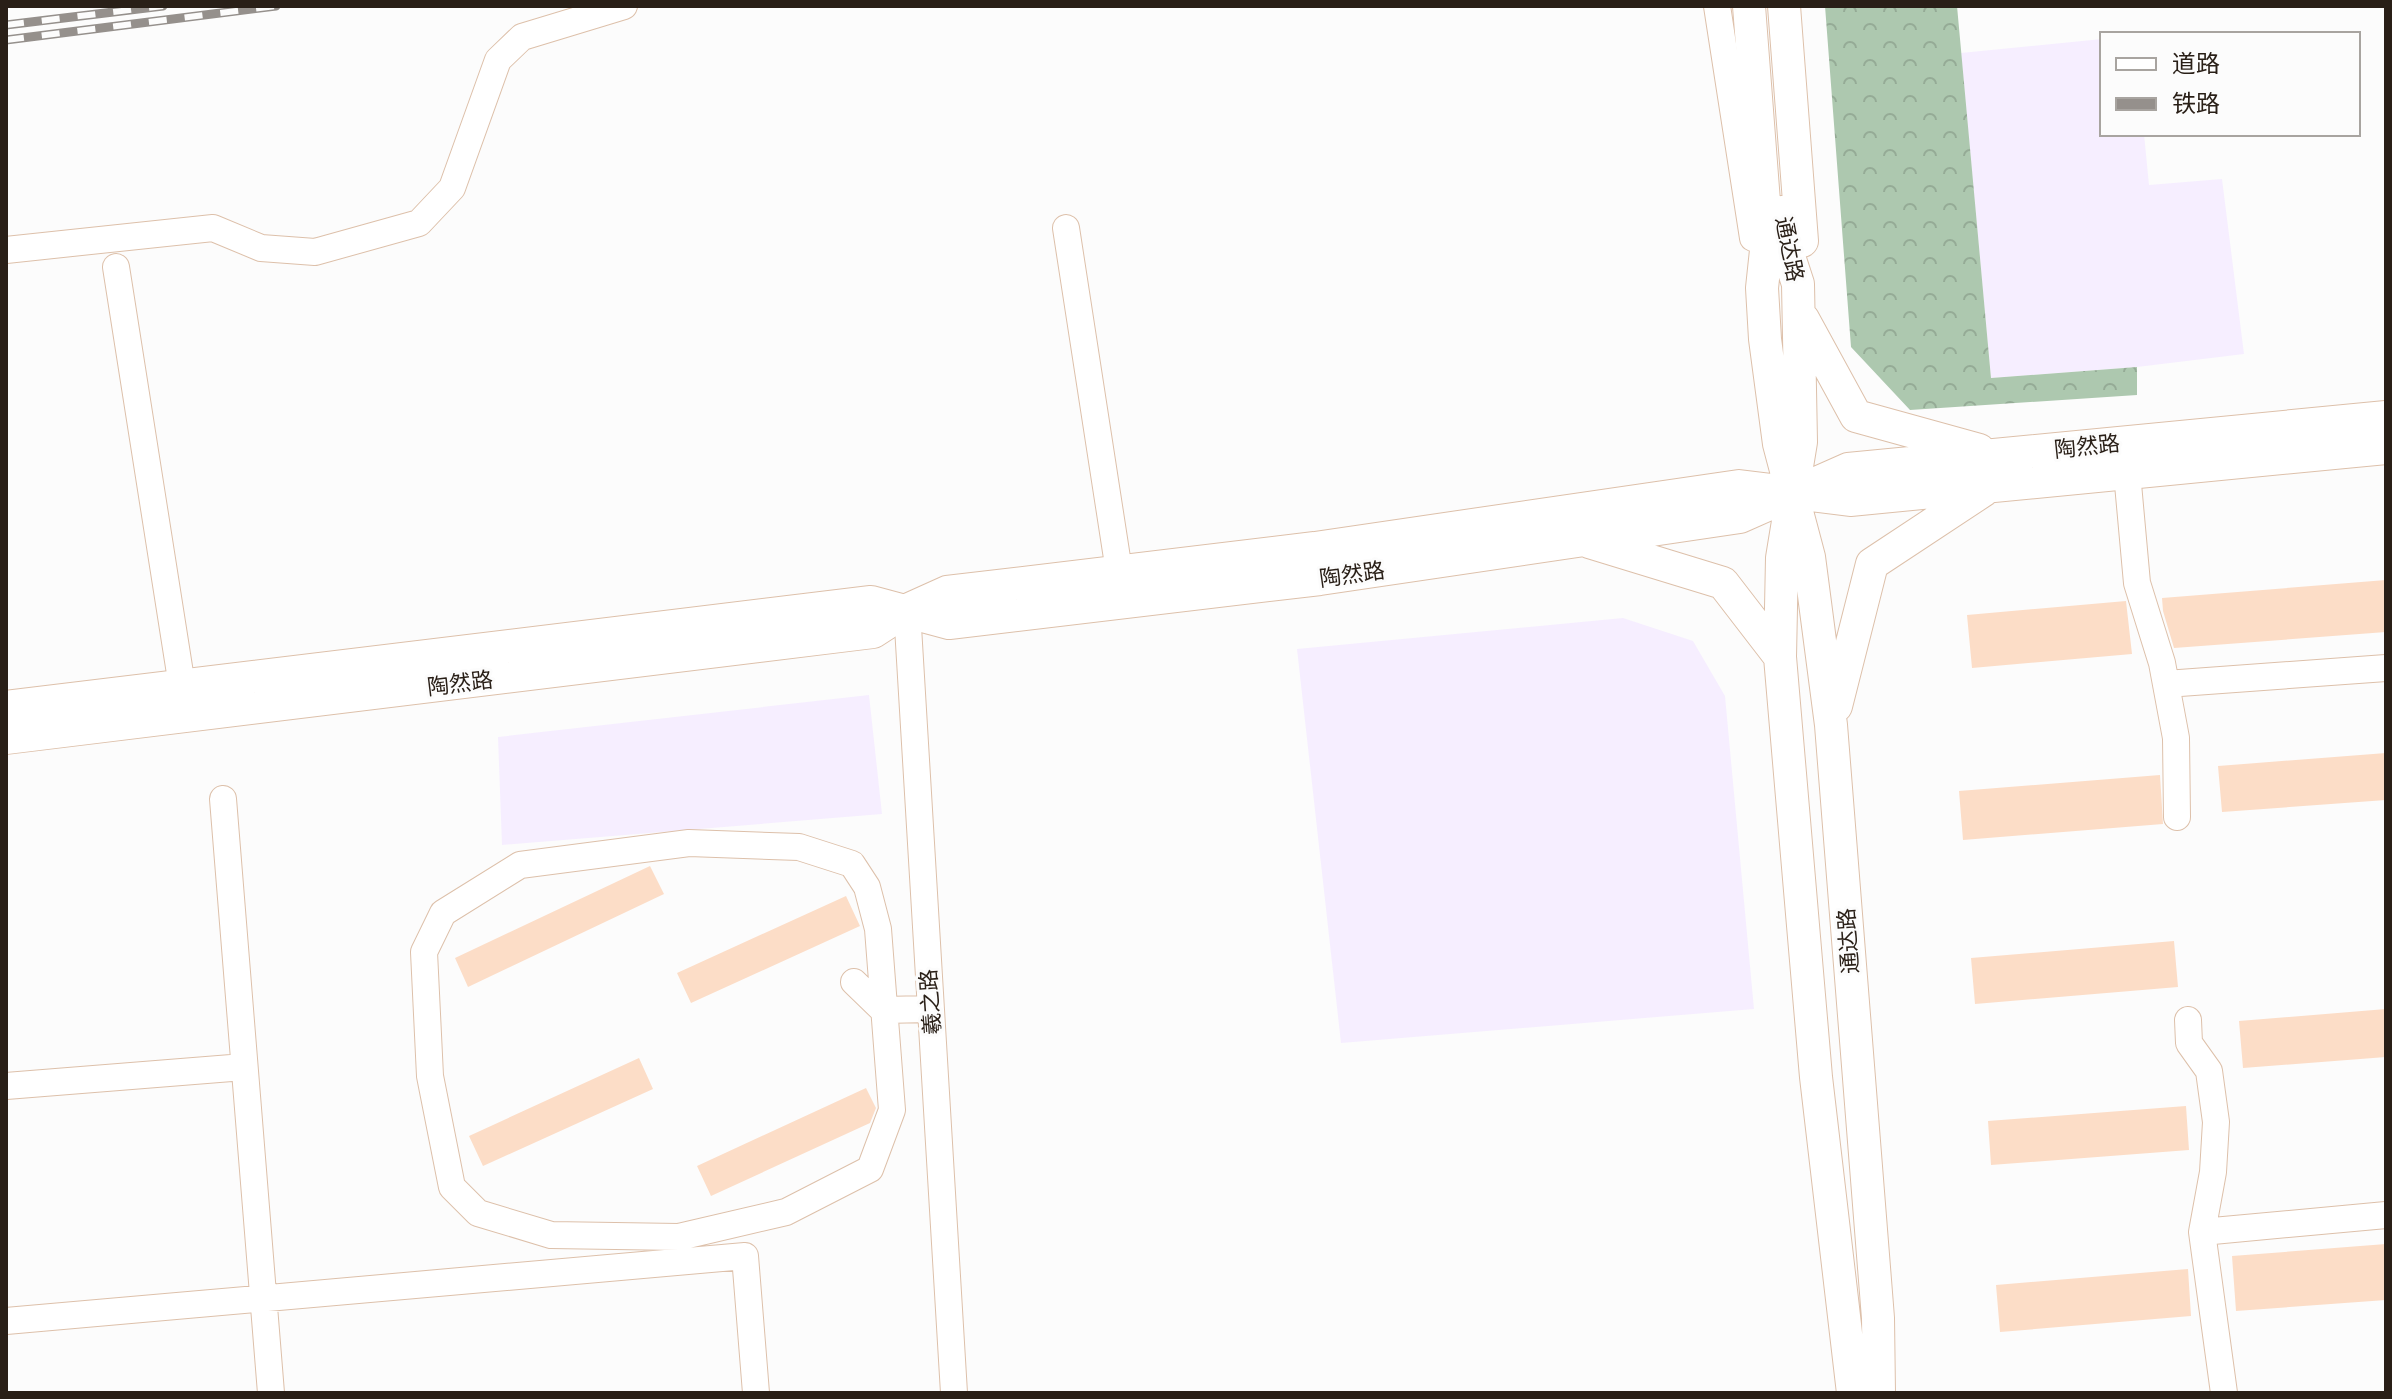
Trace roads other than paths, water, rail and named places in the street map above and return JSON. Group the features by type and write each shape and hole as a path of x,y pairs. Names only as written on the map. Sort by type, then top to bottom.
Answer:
{"main road":[{"path":"1736,6 1753,238 1762,288"},
{"name":"通达路","path":"1749,6 1767,241 1762,288 1779,444 1809,557 1831,725 1878,1318 1879,1393"},
{"name":"通达路","path":"1767,6 1783,238 1799,299 1801,442 1782,558 1780,657 1816,1077 1853,1393"},
{"path":"1784,6 1802,233 1799,299 1856,416 1997,455"},
{"name":"陶然路","path":"6,707 871,602 949,623 1320,579 1740,517 1848,469 2386,417"},
{"name":"陶然路","path":"6,738 873,632 907,610 947,592 1315,548 1739,486 1850,500 2386,448"},
{"path":"1831,725 1872,564 1989,486"},
{"path":"1582,540 1723,583 1780,657"}],"street":[{"path":"6,250 213,228 261,248 315,252 419,223 452,188 498,60 522,37 624,6"},
{"path":"1717,6 1753,238"},
{"path":"1066,228 1119,571"},
{"path":"116,267 182,686"},
{"path":"2127,473 2137,583 2166,684 2176,738 2177,817"},
{"name":"羲之路","path":"907,610 954,1393"},
{"path":"2166,684 2386,668"},
{"path":"223,799 271,1393"},
{"path":"854,982 883,1010 892,1110 870,1169 786,1212 679,1237 551,1235 478,1213 452,1187 430,1076 424,952 443,913 520,865 689,843 799,847 852,864 867,887 878,929 883,1010"},
{"path":"883,1010 930,1009"},
{"path":"2188,1020 2189,1043 2209,1071 2216,1122 2213,1172 2202,1232 2224,1393"},
{"path":"6,1086 244,1067"},
{"path":"2202,1232 2386,1215"},
{"path":"6,1321 745,1256 756,1393"}],"railway":[{"path":"6,25 163,6"},
{"path":"6,40 276,6"}]}
